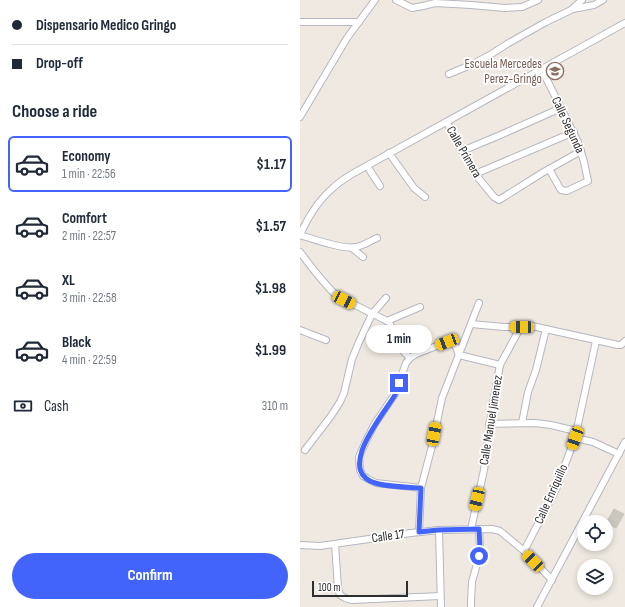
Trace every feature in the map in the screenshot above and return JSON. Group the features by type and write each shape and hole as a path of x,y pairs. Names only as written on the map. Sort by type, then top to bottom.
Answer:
{"street":[{"path":"300,117 347,38 375,0"},
{"path":"396,0 412,8 435,3 505,8 522,7 538,0"},
{"path":"571,10 582,0"},
{"path":"449,74 490,55 506,44 546,22 571,10 594,5 603,0"},
{"path":"300,22 359,22"},
{"path":"377,238 352,248 343,247 300,235 314,209 323,198 334,187 352,174 625,24"},
{"name":"Calle Segunda","path":"542,70 574,132 581,151 588,182 564,191 558,185 549,169"},
{"path":"462,151 561,108"},
{"name":"Calle Primera","path":"447,122 475,174 498,200 501,200 549,169"},
{"path":"475,174 574,132"},
{"path":"549,169 581,151"},
{"path":"389,153 414,188 425,197"},
{"path":"367,166 380,186"},
{"path":"352,248 363,257"},
{"path":"300,252 331,290 344,300 387,321 390,324 401,349 410,358"},
{"path":"305,450 340,402 344,393 354,353 361,336 372,314 386,298"},
{"path":"419,532 421,488 442,398 479,303"},
{"path":"387,321 420,307"},
{"path":"471,324 504,327 532,326 618,345 622,345 625,341"},
{"name":"Calle Manuel Jimenez","path":"471,529 484,470 489,424 500,365 522,327"},
{"path":"522,423 528,392 536,370 546,329"},
{"path":"300,330 326,340"},
{"name":"Calle Enriquillo","path":"524,551 556,489 575,434 596,341"},
{"path":"421,488 376,483 368,480 363,476 360,470 360,457 374,425 395,394 406,363 410,358 416,354 447,342 453,343 459,355"},
{"path":"459,355 500,365"},
{"path":"489,424 535,423 551,425 619,454"},
{"path":"537,607 625,442"},
{"path":"471,607 472,582 480,548 479,529"},
{"name":"Calle 17","path":"300,545 320,546 438,530 492,529 500,531 524,551 552,580"},
{"path":"438,530 441,607"},
{"path":"334,544 338,588 340,595 345,598 352,600 440,596"}],"building":[{"path":"614,509 624,514 616,528 613,526 613,515 611,515"}],"place":[{"name":"Escuela Mercedes Perez-Gringo","path":"555,71"}],"route":[{"path":"399,383 395,394 374,425 366,441 360,457 360,470 363,476 376,483 421,488 419,532 479,529 479,556"}]}
